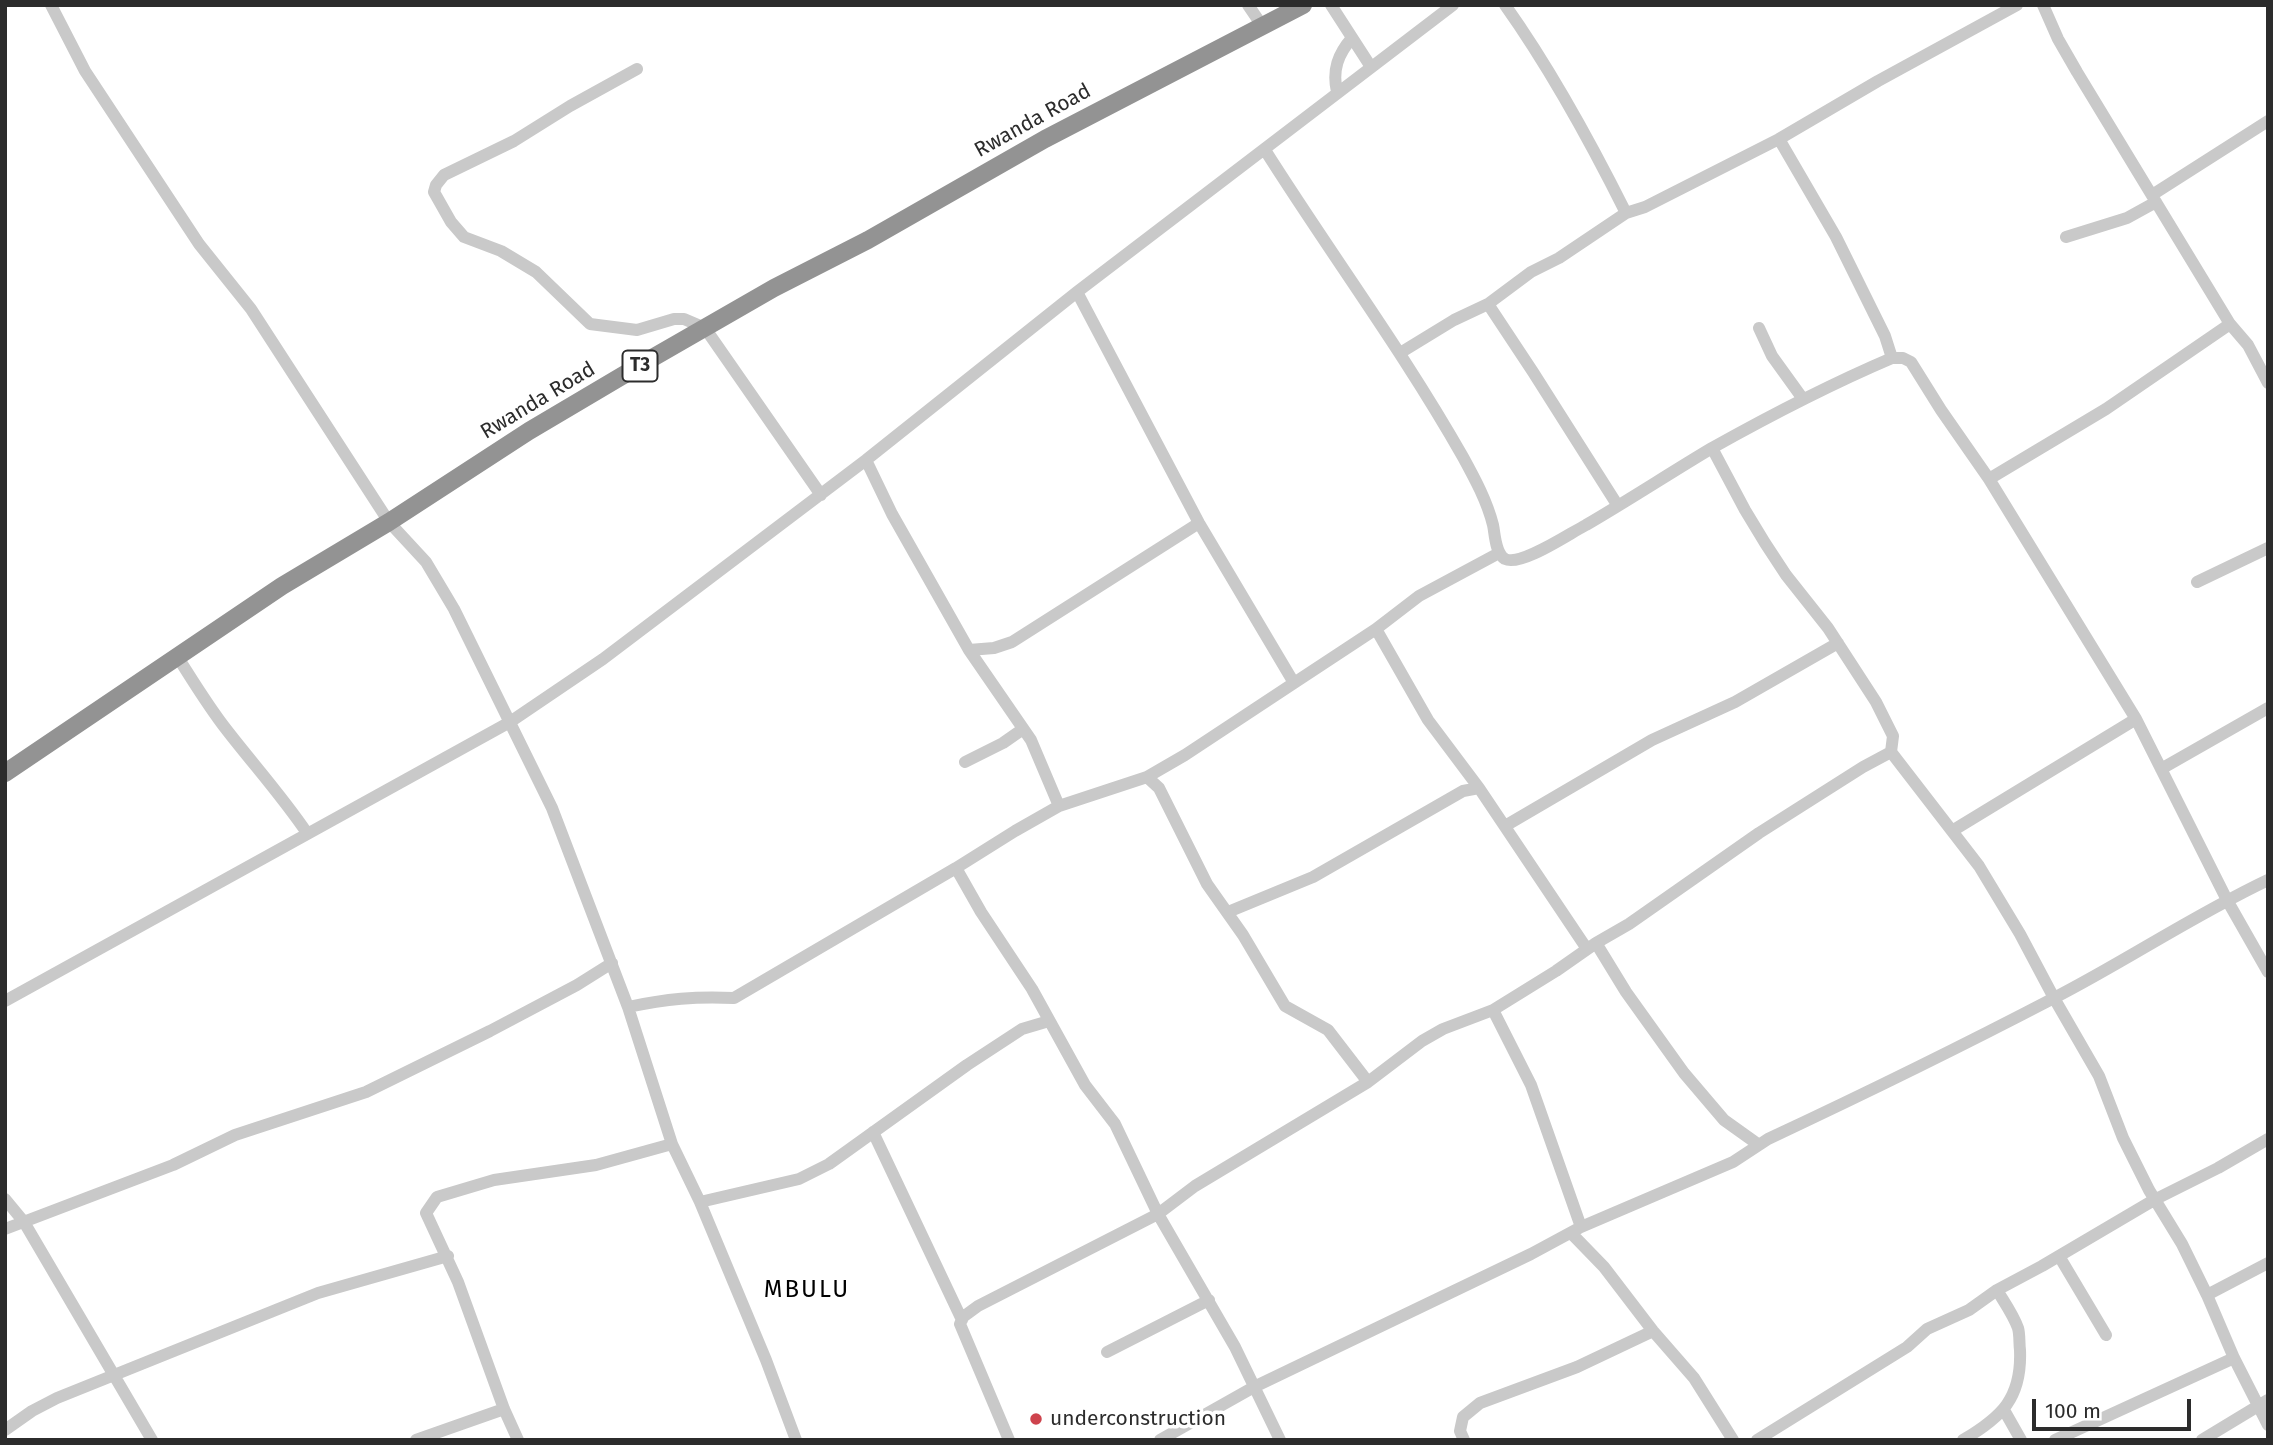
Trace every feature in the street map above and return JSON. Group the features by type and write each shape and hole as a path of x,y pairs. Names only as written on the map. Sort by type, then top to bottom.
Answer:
{"highway":[{"name":"Rwanda Road","path":"5,773 282,586 389,522 529,431 774,288 868,240 1045,139 1303,5"}],"street":[{"path":"51,5 85,71 199,244 251,309 389,522 426,562 454,609 552,808 628,1007 672,1144 700,1202 766,1360 796,1440"},
{"path":"1248,5 1263,27"},
{"path":"1331,5 1371,67"},
{"path":"5,1001 510,722 603,659 821,495 1077,292 1453,5"},
{"path":"1505,5 1575,114 1626,213"},
{"path":"1400,353 1454,320 1488,304 1531,272 1559,258 1626,213 1645,207 1779,139 1878,80 2017,5"},
{"path":"2043,5 2077,72 2230,324 2248,345 2268,383"},
{"path":"1337,92 1335,66 1341,51 1352,38"},
{"path":"637,69 514,141 444,175 434,192 451,222 464,237 501,251 536,272 590,324 637,330 674,319 684,319 705,328 821,495"},
{"path":"2066,237 2127,218 2268,121"},
{"path":"1779,139 1836,237 1885,336 1892,358"},
{"path":"1265,150 1319,236 1400,353 1471,472 1489,510 1499,553 1505,559 1514,561 1531,554 1618,506 1712,448 1802,399 1892,358 1903,358 1911,362 1989,478 2136,719 2227,900 2268,972"},
{"path":"1077,292 1199,523 1294,683"},
{"path":"1488,304 1618,506"},
{"path":"1989,478 2106,409 2230,324"},
{"path":"1759,328 1772,356 1802,399"},
{"path":"1712,448 1765,543 1838,643 1876,702 1893,736 1891,752 1979,866 2020,934 2099,1076 2118,1128 2154,1200 2172,1225 2207,1295 2234,1358 2263,1403 2268,1425"},
{"path":"866,460 892,514 969,650 1023,729 1042,763 1059,806"},
{"path":"969,650 994,648 1013,642 1199,523"},
{"path":"2197,582 2268,548"},
{"path":"628,1007 669,998 734,998 1059,806 1147,777 1376,629 1419,596 1499,553"},
{"path":"1376,629 1428,720 1684,1073 1724,1120 1759,1145"},
{"path":"1505,826 1653,740 1735,702 1838,643"},
{"path":"177,656 204,700 273,785 307,833"},
{"path":"2161,769 2268,708"},
{"path":"1952,831 2136,719"},
{"path":"965,762 1003,743 1023,729"},
{"path":"961,1320 978,1306 1157,1214 1195,1186 1368,1082 1422,1041 1443,1029 1493,1010 1629,924 1759,832 1891,752"},
{"path":"1147,777 1159,788 1207,884 1228,912 1284,1006 1328,1030 1368,1082"},
{"path":"1228,912 1313,877 1463,791 1479,788"},
{"path":"956,868 981,912 1032,989 1084,1085 1115,1124 1157,1214 1236,1347 1280,1440"},
{"path":"1160,1440 1254,1387 1576,1230 1733,1162 1759,1145 2054,998 2227,900 2268,880"},
{"path":"5,1229 173,1165 235,1135 366,1091 490,1031 612,964"},
{"path":"1493,1010 1531,1085 1576,1230 1653,1331 1694,1378 1734,1440"},
{"path":"700,1202 799,1179 829,1164 1022,1029 1049,1021"},
{"path":"873,1132 961,1320 960,1324 1009,1440"},
{"path":"1757,1440 1907,1347 1927,1329 1969,1310 1997,1290 2154,1200 2268,1139"},
{"path":"518,1440 447,1256 426,1213 437,1197 494,1180 596,1164 672,1144"},
{"path":"5,1199 24,1222 152,1440"},
{"path":"5,1430 32,1411 114,1374 318,1293 447,1256"},
{"path":"2059,1256 2106,1335"},
{"path":"2207,1295 2268,1263"},
{"path":"1963,1440 1987,1426 2004,1410 2015,1388 2021,1365 2019,1330 1997,1290"},
{"path":"1107,1352 1209,1300"},
{"path":"1464,1440 1460,1432 1463,1417 1480,1403 1577,1367 1653,1331"},
{"path":"2055,1440 2234,1358"},
{"path":"2202,1440 2263,1403"},
{"path":"416,1440 504,1409"},
{"path":"2004,1410 2021,1440"}],"place":[{"name":"underconstruction","path":"1036,1419"}],"district":[{"name":"MBULU","path":"807,1290"}]}
